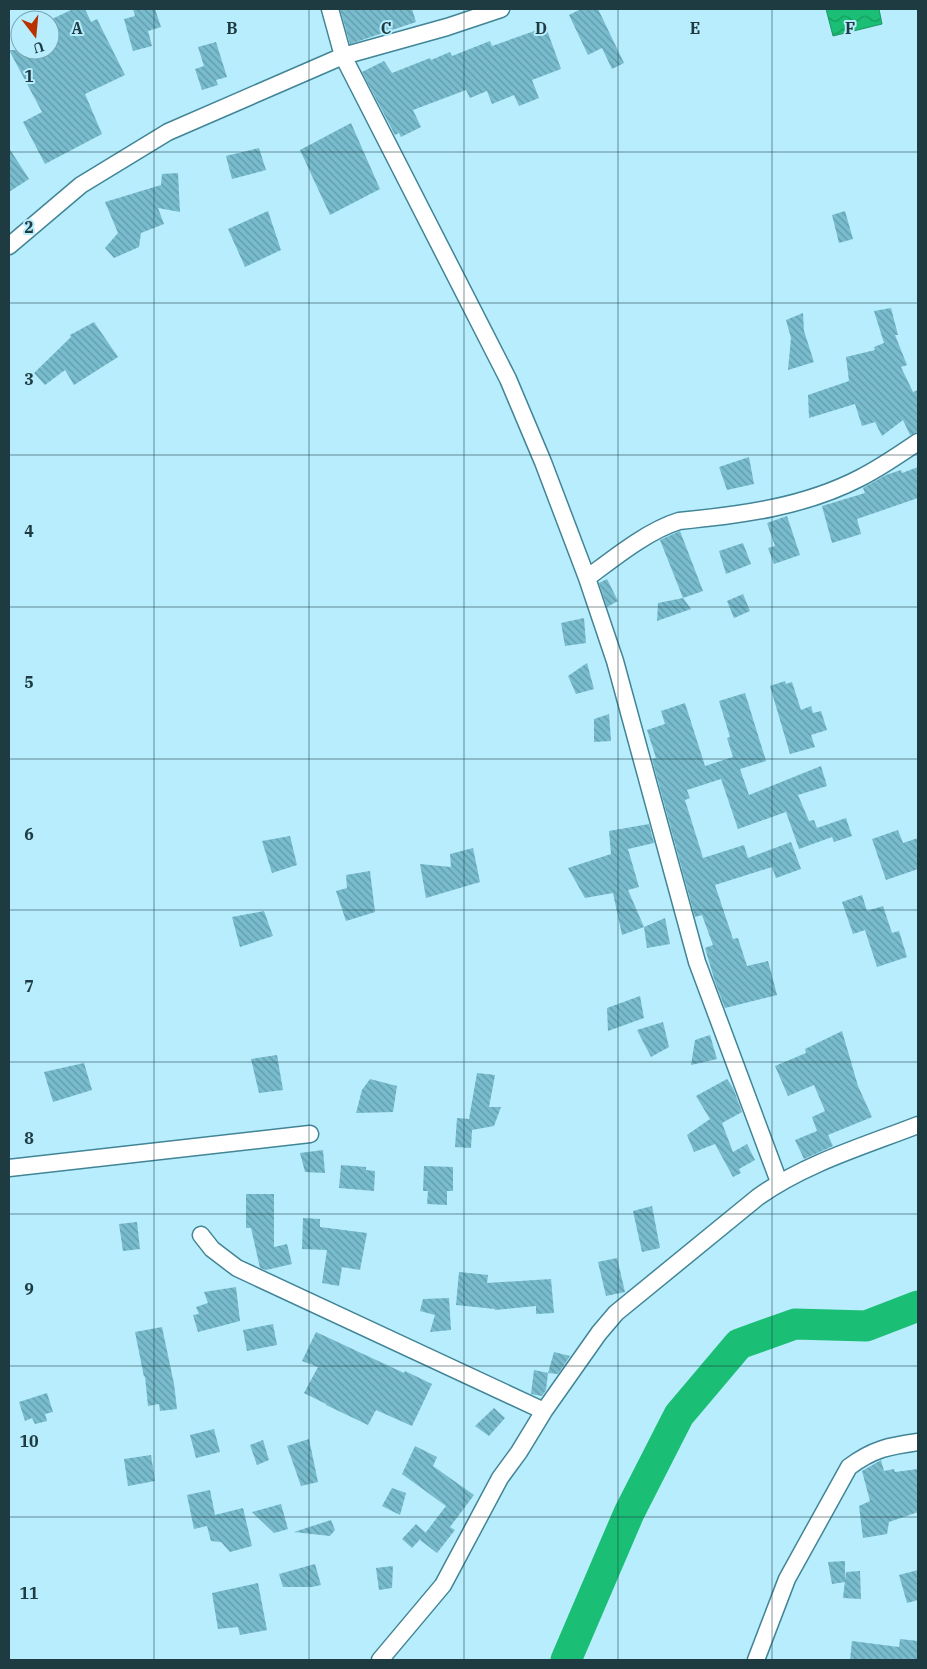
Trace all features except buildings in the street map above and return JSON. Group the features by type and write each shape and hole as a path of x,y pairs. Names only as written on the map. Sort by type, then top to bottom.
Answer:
{"street":[{"path":"330,9 343,56 508,378 543,462 587,578 620,677 697,962 779,1182"},
{"path":"9,246 81,186 168,132 343,56 447,27 501,9"},
{"path":"587,578 660,528 679,521 741,515 815,497 860,478 918,442"},
{"path":"380,1660 443,1585 500,1478 519,1452 544,1411 594,1340 616,1313 779,1182 818,1164 918,1125"},
{"path":"9,1168 310,1134"},
{"path":"201,1235 212,1249 236,1268 544,1411"},
{"path":"756,1660 788,1579 849,1467 878,1449 918,1442"}],"water":[{"path":"826,9 879,9 882,24 833,36"}],"waterway":[{"path":"566,1660 629,1513 679,1415 739,1344 795,1324 866,1326 918,1306"}]}
